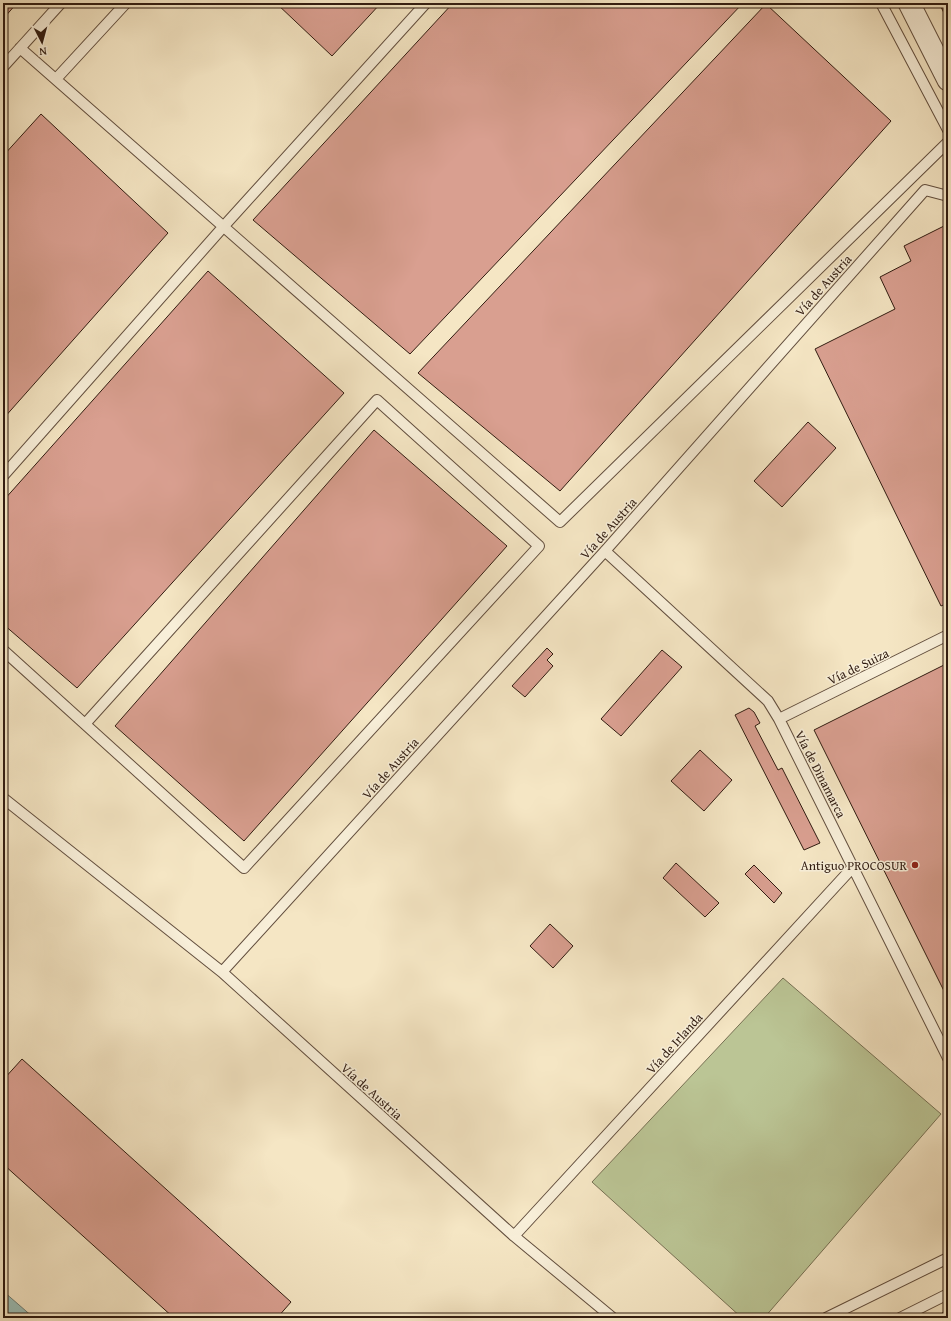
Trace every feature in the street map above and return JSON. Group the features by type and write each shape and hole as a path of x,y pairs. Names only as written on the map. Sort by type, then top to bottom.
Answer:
{"street":[{"path":"909,3 948,80"}],"lane":[{"path":"3,67 61,3"},
{"path":"56,79 126,3"},
{"path":"3,476 224,226 426,3"},
{"path":"881,3 948,130"},
{"path":"20,48 560,522 948,142"},
{"name":"Vía de Austria","path":"613,1318 514,1236 222,972 605,552 925,190 948,196"},
{"path":"3,650 244,868 539,546 377,400 85,724"},
{"name":"Vía de Dinamarca","path":"605,552 768,701 779,719 948,1058"},
{"name":"Vía de Suiza","path":"779,719 948,635"},
{"path":"3,798 222,972"},
{"name":"Vía de Irlanda","path":"514,1236 853,867"},
{"path":"826,1318 948,1258"},
{"path":"900,1318 948,1294"}],"green space":[{"path":"783,978 941,1114 764,1318 742,1318 592,1182"}],"water":[{"path":"3,1291 34,1318 3,1318"}],"building":[{"path":"3,3 17,3 3,19"},
{"path":"276,3 381,3 332,56"},
{"path":"453,3 743,3 410,354 253,220"},
{"path":"939,3 948,3 948,21"},
{"path":"766,4 891,121 560,491 418,373"},
{"path":"41,114 168,233 3,419 3,156"},
{"path":"948,224 948,603 941,606 815,349 895,309 880,277 911,261 904,246"},
{"path":"208,271 344,393 77,688 3,624 3,501"},
{"path":"808,422 836,448 782,507 754,481"},
{"path":"374,430 507,546 244,841 115,726"},
{"path":"547,648 553,654 547,660 553,666 525,697 512,686"},
{"path":"662,650 682,667 621,736 601,719"},
{"name":"Antiguo PROCOSUR","path":"948,663 948,999 814,730"},
{"path":"749,708 754,712 760,723 755,726 778,770 782,768 820,843 804,850 735,715"},
{"path":"700,750 732,780 704,811 671,781"},
{"path":"676,863 719,903 705,917 663,878"},
{"path":"754,865 782,893 774,903 745,874"},
{"path":"550,924 573,946 553,968 530,946"},
{"path":"22,1059 291,1302 277,1318 174,1318 3,1164 3,1080"},
{"path":"948,1310 948,1318 933,1318"}],"place":[{"name":"Antiguo PROCOSUR","path":"915,865"}]}
